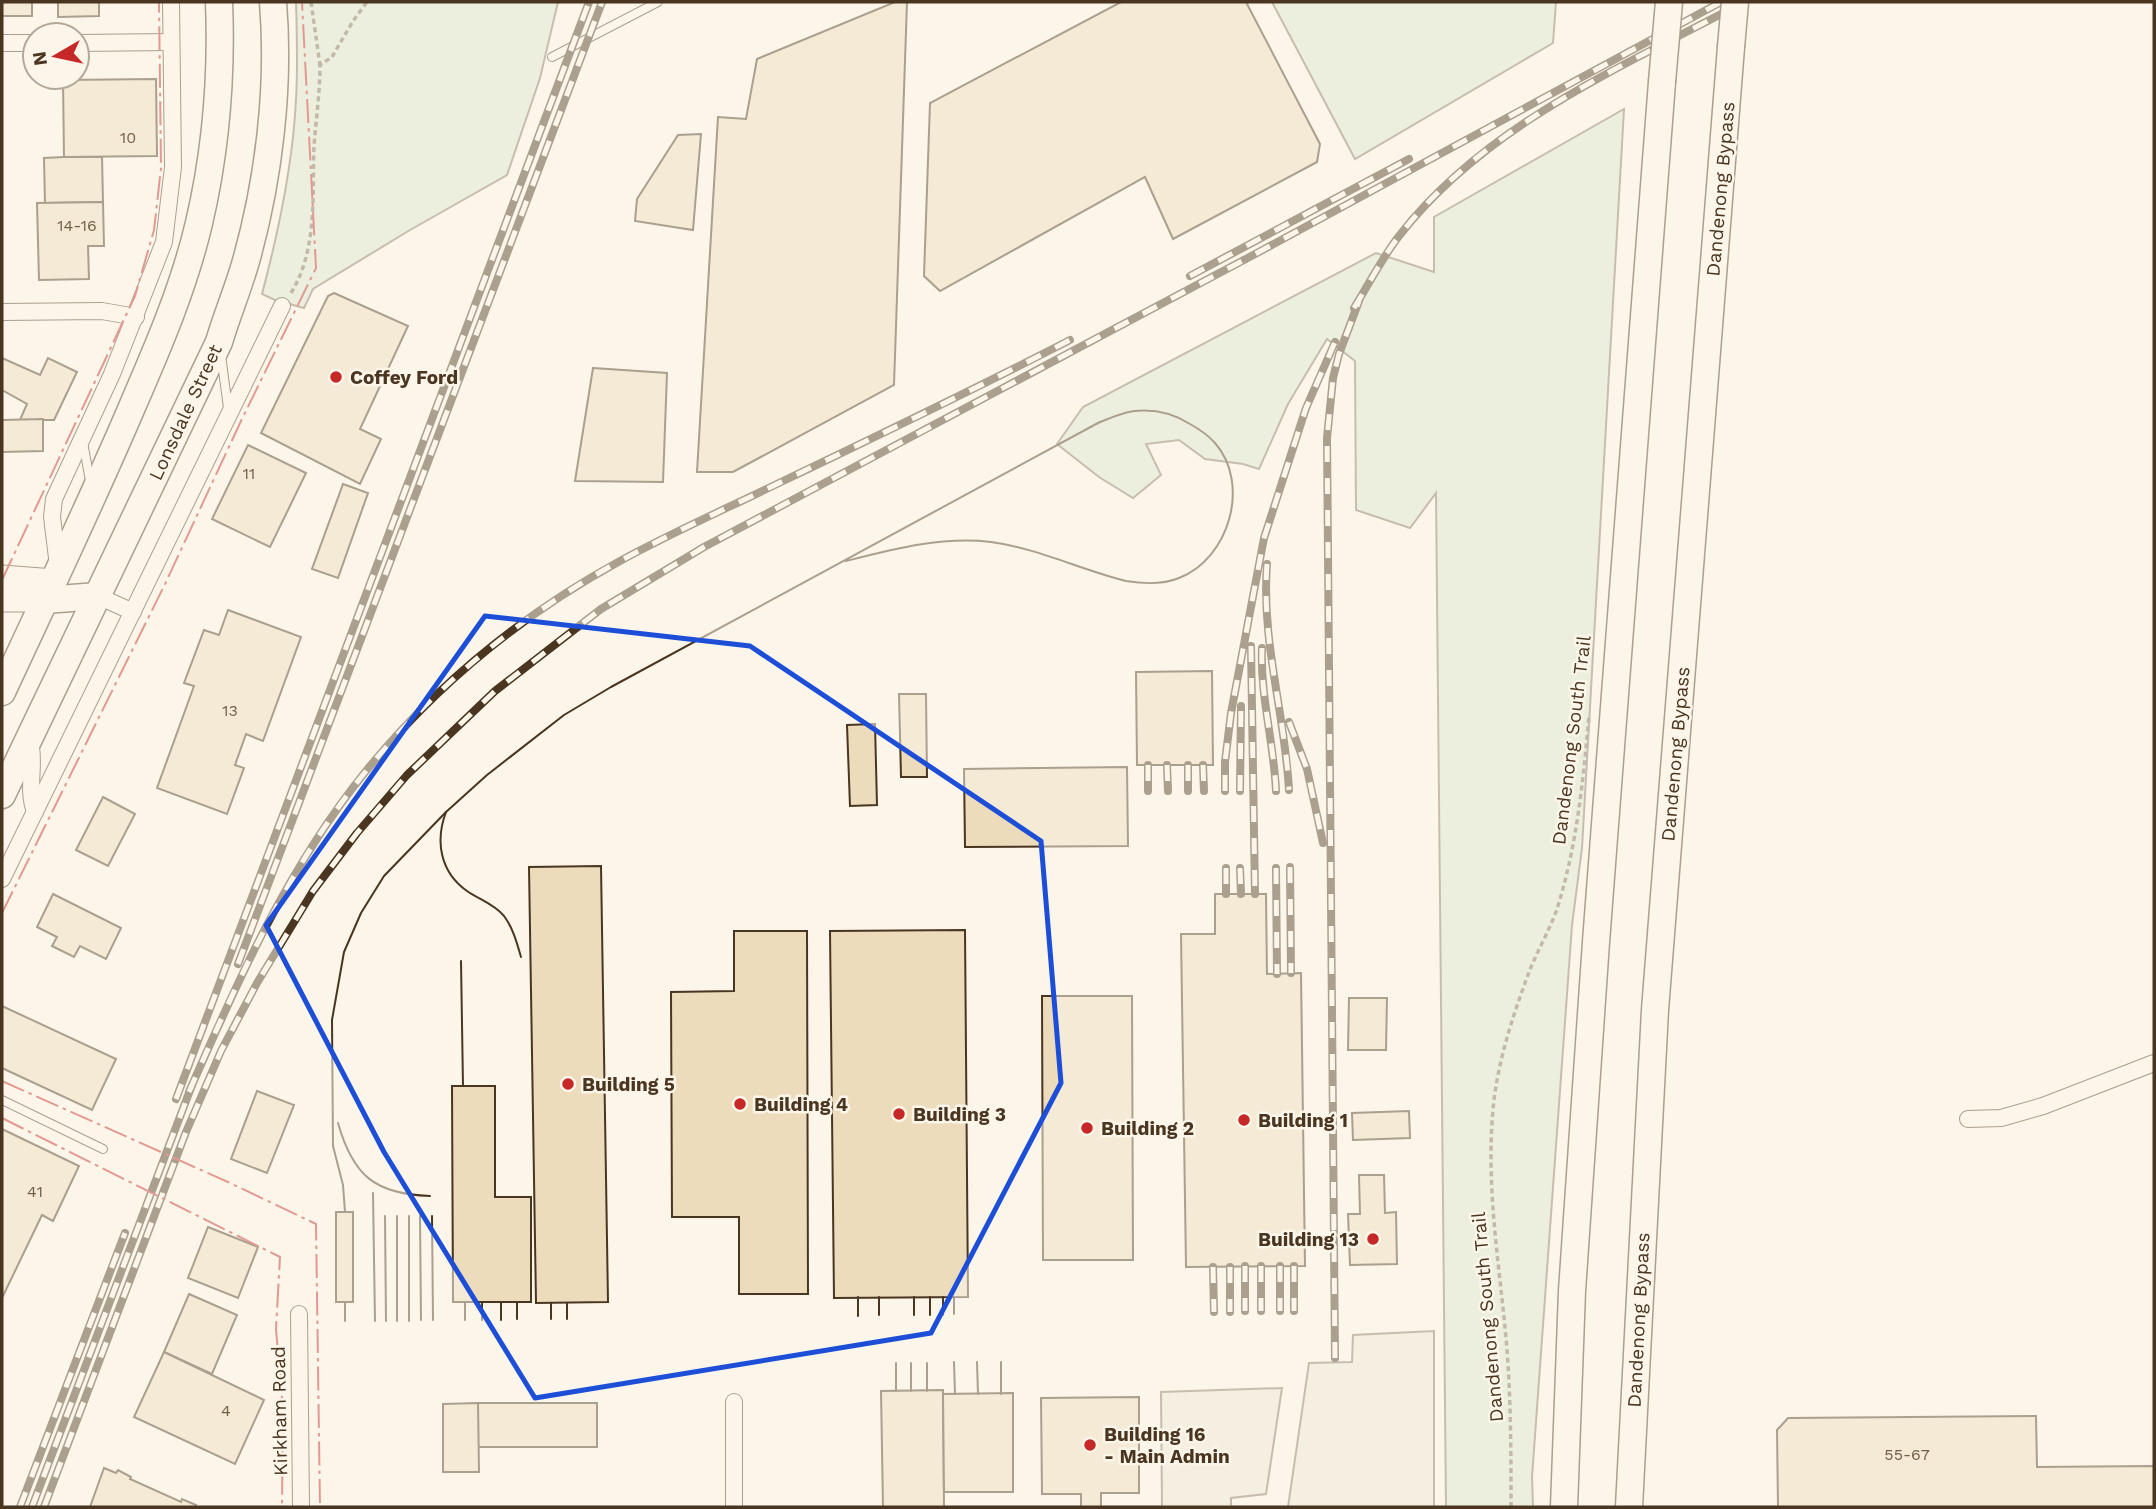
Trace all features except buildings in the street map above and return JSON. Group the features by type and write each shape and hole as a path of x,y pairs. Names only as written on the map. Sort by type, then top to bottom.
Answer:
{"highway":[{"path":"2,692 93,498 171,315 199,224 218,105 219,2"},
{"name":"Lonsdale Street","path":"2,795 219,342 246,262 261,191 275,65 273,2"},
{"path":"1564,1507 1576,1224 1669,2"},
{"name":"Dandenong Bypass","path":"1629,1507 1655,1010 1735,2"},
{"path":"52,584 98,596"}],"main road":[{"path":"2,577 52,584"},
{"path":"2,600 52,584"}],"street":[{"path":"52,584 52,505 136,317 164,242 172,194 174,153 171,2"},
{"path":"91,43 171,42"},
{"path":"2,43 21,43"},
{"name":"Lonsdale Street","path":"2,879 282,306"},
{"path":"2,312 103,311 136,317"},
{"path":"98,596 133,612"},
{"path":"29,740 32,763 30,786 35,812"},
{"path":"1968,1119 2001,1118 2043,1107 2154,1063"},
{"name":"Kirkham Road","path":"299,1314 301,1507"},
{"path":"734,1402 734,1507"}],"lane":[{"path":"552,57 658,2"},
{"path":"219,342 229,415"},
{"path":"83,438 93,498"},
{"path":"2,1100 103,1149"}],"path":[{"path":"293,290 312,232 320,65 311,2"},
{"path":"320,65 332,57 367,2"},
{"name":"Dandenong South Trail","path":"1511,1507 1508,1364 1493,1230 1493,1108 1507,1040 1531,968 1556,910 1572,852 1581,799 1590,706"}],"highlighted area":[{"path":"485,616 750,646 1041,841 1061,1083 931,1333 535,1398 384,1152 266,925"}],"green space":[{"path":"296,2 558,2 540,78 507,175 313,289 304,308 262,294 279,222 292,148 297,74"},
{"path":"1272,2 1556,2 1553,43 1355,159"},
{"path":"1624,109 1582,848 1572,925 1532,1477 1533,1507 1446,1507 1436,493 1410,528 1356,510 1355,361 1327,339 1288,404 1259,469 1205,459 1179,440 1146,444 1161,475 1133,498 1099,477 1057,444 1083,407 1376,253 1434,272 1434,217"}],"shaded area":[{"path":"1434,1331 1434,1507 1288,1507 1309,1363 1352,1362 1353,1335"},
{"path":"1282,1388 1266,1494 1231,1498 1231,1507 1162,1507 1161,1392"}],"tram line":[{"path":"345,1212 343,1185 333,1146 332,1020 344,952 361,913 384,876 446,812 487,775 564,715 611,687 1098,423 1129,412 1141,411 1163,413 1183,420 1215,443 1226,460 1232,479 1233,499 1222,538 1211,555 1196,568 1166,582 1126,581 1025,549 991,542 936,542 846,561"},
{"path":"446,812 441,845 442,855 451,875 467,891 496,908 504,916 521,957"},
{"path":"461,961 463,1086"},
{"path":"338,1123 351,1156 369,1179 395,1191 430,1196"},
{"path":"373,1193 375,1321"},
{"path":"385,1216 386,1321"},
{"path":"397,1216 397,1321"},
{"path":"409,1216 409,1321"},
{"path":"420,1216 421,1320"},
{"path":"432,1216 433,1320"},
{"path":"858,1297 858,1316"},
{"path":"879,1297 879,1315"},
{"path":"914,1297 914,1315"},
{"path":"930,1297 930,1315"},
{"path":"943,1297 943,1315"},
{"path":"954,1297 954,1314"},
{"path":"345,1302 345,1321"},
{"path":"465,1302 465,1320"},
{"path":"482,1302 482,1320"},
{"path":"501,1302 501,1320"},
{"path":"517,1302 517,1319"},
{"path":"551,1303 551,1319"},
{"path":"567,1303 567,1319"},
{"path":"954,1362 955,1394"},
{"path":"977,1362 978,1394"},
{"path":"1001,1362 1001,1394"},
{"path":"896,1363 896,1391"},
{"path":"911,1363 911,1391"},
{"path":"927,1363 927,1391"}],"railway":[{"path":"176,1099 589,2"},
{"path":"238,964 602,2"},
{"path":"44,1507 186,1132 221,1051 257,983 313,891 357,833 407,775 495,691 601,609 704,547 1721,2"},
{"path":"1354,308 1399,236 1434,196 1472,161 1558,101 1744,2"},
{"path":"1190,276 1409,159"},
{"path":"1335,1358 1327,438 1333,378 1359,301"},
{"path":"189,1092 246,967 312,846 366,771 393,739 483,654 549,604 620,561 1070,340"},
{"path":"1225,791 1225,762 1231,713 1264,538 1306,408 1335,342"},
{"path":"1267,564 1267,621 1289,790"},
{"path":"1251,646 1255,894"},
{"path":"1262,648 1263,684 1276,791"},
{"path":"1240,791 1241,706"},
{"path":"1289,722 1307,769 1323,843"},
{"path":"1148,765 1148,791"},
{"path":"1167,765 1168,791"},
{"path":"1188,765 1188,791"},
{"path":"1203,765 1204,791"},
{"path":"1290,867 1291,973"},
{"path":"1226,868 1226,894"},
{"path":"1240,868 1241,894"},
{"path":"1276,868 1277,974"},
{"path":"32,1507 192,1085"},
{"path":"20,1507 125,1233"},
{"path":"1245,1266 1245,1311"},
{"path":"1261,1266 1261,1311"},
{"path":"1280,1266 1280,1311"},
{"path":"1294,1266 1294,1311"},
{"path":"1213,1267 1214,1312"},
{"path":"1230,1267 1230,1312"}],"power":[{"path":"2,580 135,296 154,230 161,168 159,2"},
{"path":"2,913 166,582 316,268 302,2"},
{"path":"2,1081 316,1224 320,1507"},
{"path":"2,1118 280,1257 276,1329 283,1410 282,1507"}],"place":[{"name":"Coffey Ford","path":"336,377"},
{"name":"Building 5","path":"568,1084"},
{"name":"Building 4","path":"740,1104"},
{"name":"Building 3","path":"899,1114"},
{"name":"Building 1","path":"1244,1120"},
{"name":"Building 2","path":"1087,1128"},
{"name":"Building 13","path":"1373,1239"},
{"name":"Building 16 - Main Admin","path":"1090,1445"}]}
